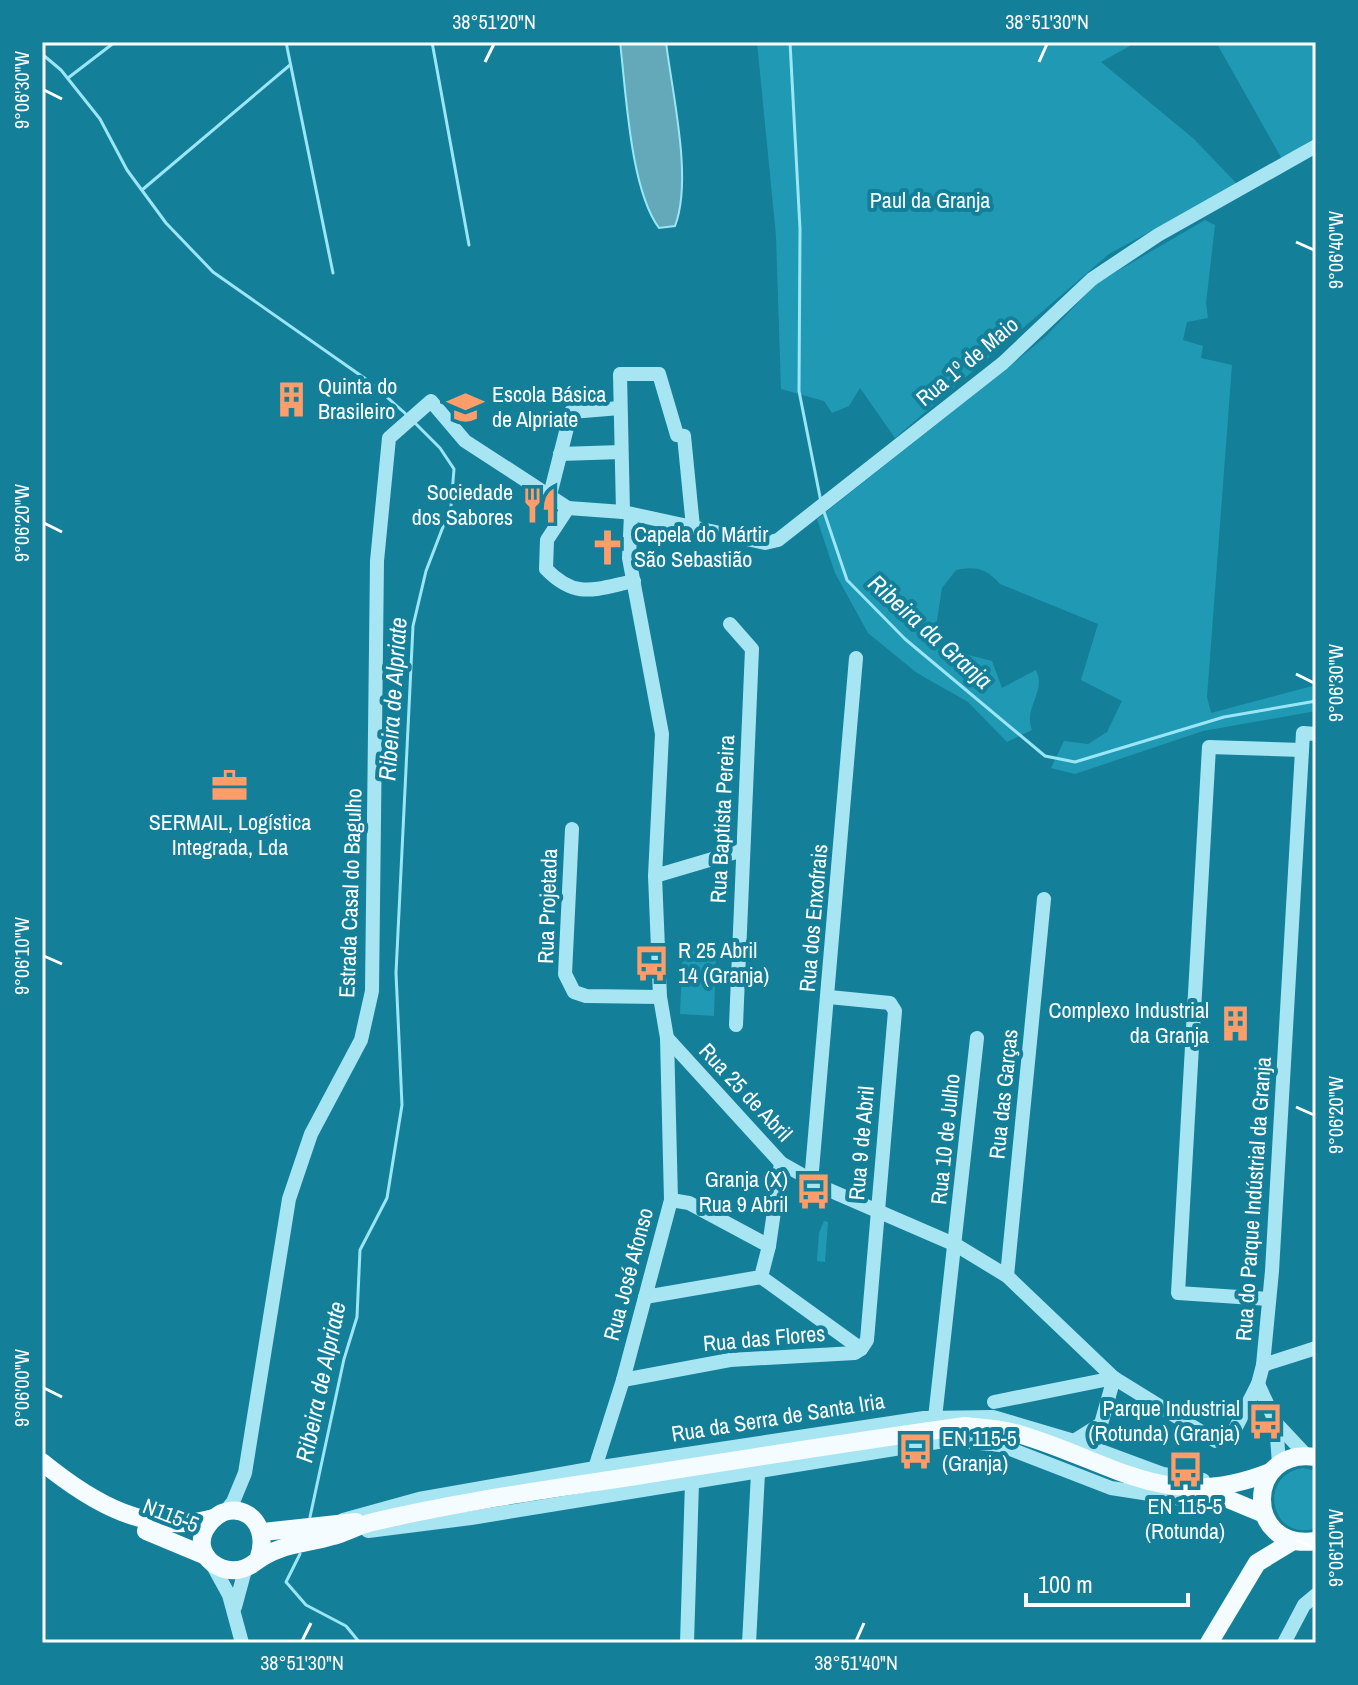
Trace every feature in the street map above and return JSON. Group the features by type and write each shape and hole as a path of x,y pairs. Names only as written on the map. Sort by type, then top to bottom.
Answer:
{"main road":[{"path":"334,1529 257,1524 235,1511 219,1515 202,1536 209,1560 232,1573 285,1545 334,1529 482,1501 965,1426 1012,1432 1146,1482 1217,1491 1265,1517 1283,1537 1293,1541 1316,1541"},
{"path":"1217,1491 1311,1456"},
{"path":"42,1462 120,1516"},
{"path":"1209,1643 1257,1563 1265,1517 1263,1485 1275,1468"},
{"path":"42,1474 84,1503 120,1516"},
{"name":"N115-5","path":"120,1516 172,1526 219,1515"},
{"name":"N115-5","path":"120,1516 173,1539 209,1560"},
{"path":"251,1565 263,1545 257,1524"},
{"path":"1257,1563 1293,1541"}],"street":[{"name":"Rua 1º de Maio","path":"627,513 765,543 778,540 1003,363 1092,279 1158,235 1316,146"},
{"name":"Rua 25 de Abril","path":"693,527 684,436 677,435 659,374 620,374 621,452 629,558 662,734 655,876 660,997 667,1038 781,1163 811,1182 956,1245 1007,1276 1114,1378 1216,1441 1233,1433 1258,1384"},
{"name":"Estrada Casal do Bagulho","path":"219,1515 233,1502 245,1473 289,1199 311,1134 361,1040 372,991 377,561 395,434 431,401 465,441 550,495"},
{"path":"620,408 571,412 550,495 568,508 627,513"},
{"path":"560,454 621,452"},
{"path":"568,508 547,540 546,569 562,585 578,591 634,581"},
{"name":"Rua Baptista Pereira","path":"730,624 752,649 736,1025"},
{"name":"Rua dos Enxofrais","path":"811,1182 856,658"},
{"name":"Rua do Parque Indústrial da Granja","path":"1258,1384 1263,1365 1269,1299 1302,750 1310,734"},
{"path":"1269,1299 1178,1293 1209,747 1302,750"},
{"name":"Rua Projetada","path":"572,829 565,974 574,992 586,996 660,997"},
{"path":"655,876 743,850"},
{"name":"Rua das Garças","path":"1007,1276 1044,899"},
{"name":"Rua 9 de Abril","path":"829,997 890,1003 895,1011 867,1340 861,1349"},
{"name":"Rua José Afonso","path":"595,1468 623,1380 671,1200 667,1038"},
{"name":"Rua 10 de Julho","path":"935,1418 977,1038"},
{"path":"761,1277 769,1246 781,1163"},
{"path":"671,1200 689,1203 769,1246"},
{"path":"645,1297 761,1277 861,1349"},
{"path":"1263,1365 1316,1348"},
{"name":"Rua das Flores","path":"623,1380 730,1360 855,1353 861,1349"},
{"path":"994,1402 1114,1378 1101,1424 1104,1440 1115,1458"},
{"path":"1258,1384 1276,1423 1311,1456"},
{"name":"Rua da Serra de Santa Iria","path":"334,1529 419,1499 857,1426 935,1418 993,1417 1074,1441 1115,1458 1217,1491"},
{"path":"1275,1468 1276,1423"},
{"path":"1074,1441 1101,1424"},
{"path":"334,1529 692,1483 950,1440 1000,1445 1111,1488 1195,1501 1217,1491"},
{"name":"Estrada Casal do Bagulho","path":"245,1473 257,1524"},
{"path":"749,1643 758,1473"},
{"path":"687,1643 692,1483"},
{"path":"209,1560 235,1611 242,1643"},
{"path":"235,1611 238,1585 251,1565"},
{"path":"1284,1643 1304,1605 1316,1595"}],"green space":[{"name":"Paul da Granja","path":"757,42 1137,42 1101,62 1194,139 1237,184 1109,254 895,438 860,388 849,406 832,413 824,401 781,389 776,236"},
{"path":"1216,42 1316,42 1316,137 1282,159"},
{"path":"1205,220 1215,225 1206,303 1208,318 1187,322 1183,340 1203,346 1201,358 1232,365 1207,697 1211,713 1316,685 1316,711 1203,731 1075,774 1051,768 1064,741 1088,744 1107,732 1122,701 1081,680 1098,624 1000,584 990,574 980,570 956,570 942,588 933,646 992,661 1002,688 1036,670 1039,685 1030,714 1032,730 1007,742 968,702 917,673 868,633 835,573 817,519 1046,336 1097,283"},
{"path":"683,948 716,950 714,1016 680,1014"},
{"path":"824,1221 828,1222 825,1262 817,1261 819,1233"},
{"path":"1303,1468 1316,1471 1316,1528 1301,1530 1288,1526 1280,1517 1275,1506 1275,1494 1279,1482 1288,1473"}],"shaded area":[{"path":"620,42 666,42 682,161 680,207 675,226 659,228 642,189 631,139"}],"waterway":[{"path":"68,78 115,42"},
{"path":"286,42 333,273"},
{"path":"432,42 469,245"},
{"name":"Ribeira da Granja","path":"790,42 800,229 799,391 821,502"},
{"name":"Ribeira de Alpriate","path":"42,54 61,70 100,119 127,170 166,223 213,272 370,382 407,415"},
{"path":"142,190 290,65"},
{"name":"Ribeira de Alpriate","path":"310,1517 344,1359 357,1317 360,1250 387,1198 402,1105 396,973 413,626 426,571 451,506 454,469 440,448 415,423"},
{"name":"Ribeira da Granja","path":"823,509 847,580 905,639 1045,756 1075,762 1224,717 1316,701"},
{"name":"Ribeira de Alpriate","path":"300,1554 286,1582 306,1605 346,1626 360,1643"}],"place":[{"name":"Quinta do Brasileiro","path":"292,399"},
{"name":"Escola Básica de Alpriate","path":"466,407"},
{"name":"Sociedade dos Sabores","path":"539,505"},
{"name":"Capela do Mártir São Sebastião","path":"608,547"},
{"name":"SERMAIL, Logística Integrada, Lda","path":"230,786"},
{"name":"R 25 Abril 14 (Granja)","path":"652,963"},
{"name":"Complexo Industrial da Granja","path":"1235,1023"},
{"name":"Granja (X) Rua 9 Abril","path":"814,1192"},
{"name":"Parque Industrial (Rotunda) (Granja)","path":"1266,1421"},
{"name":"EN 115-5 (Granja)","path":"916,1451"},
{"name":"EN 115-5 (Rotunda)","path":"1185,1470"}]}
